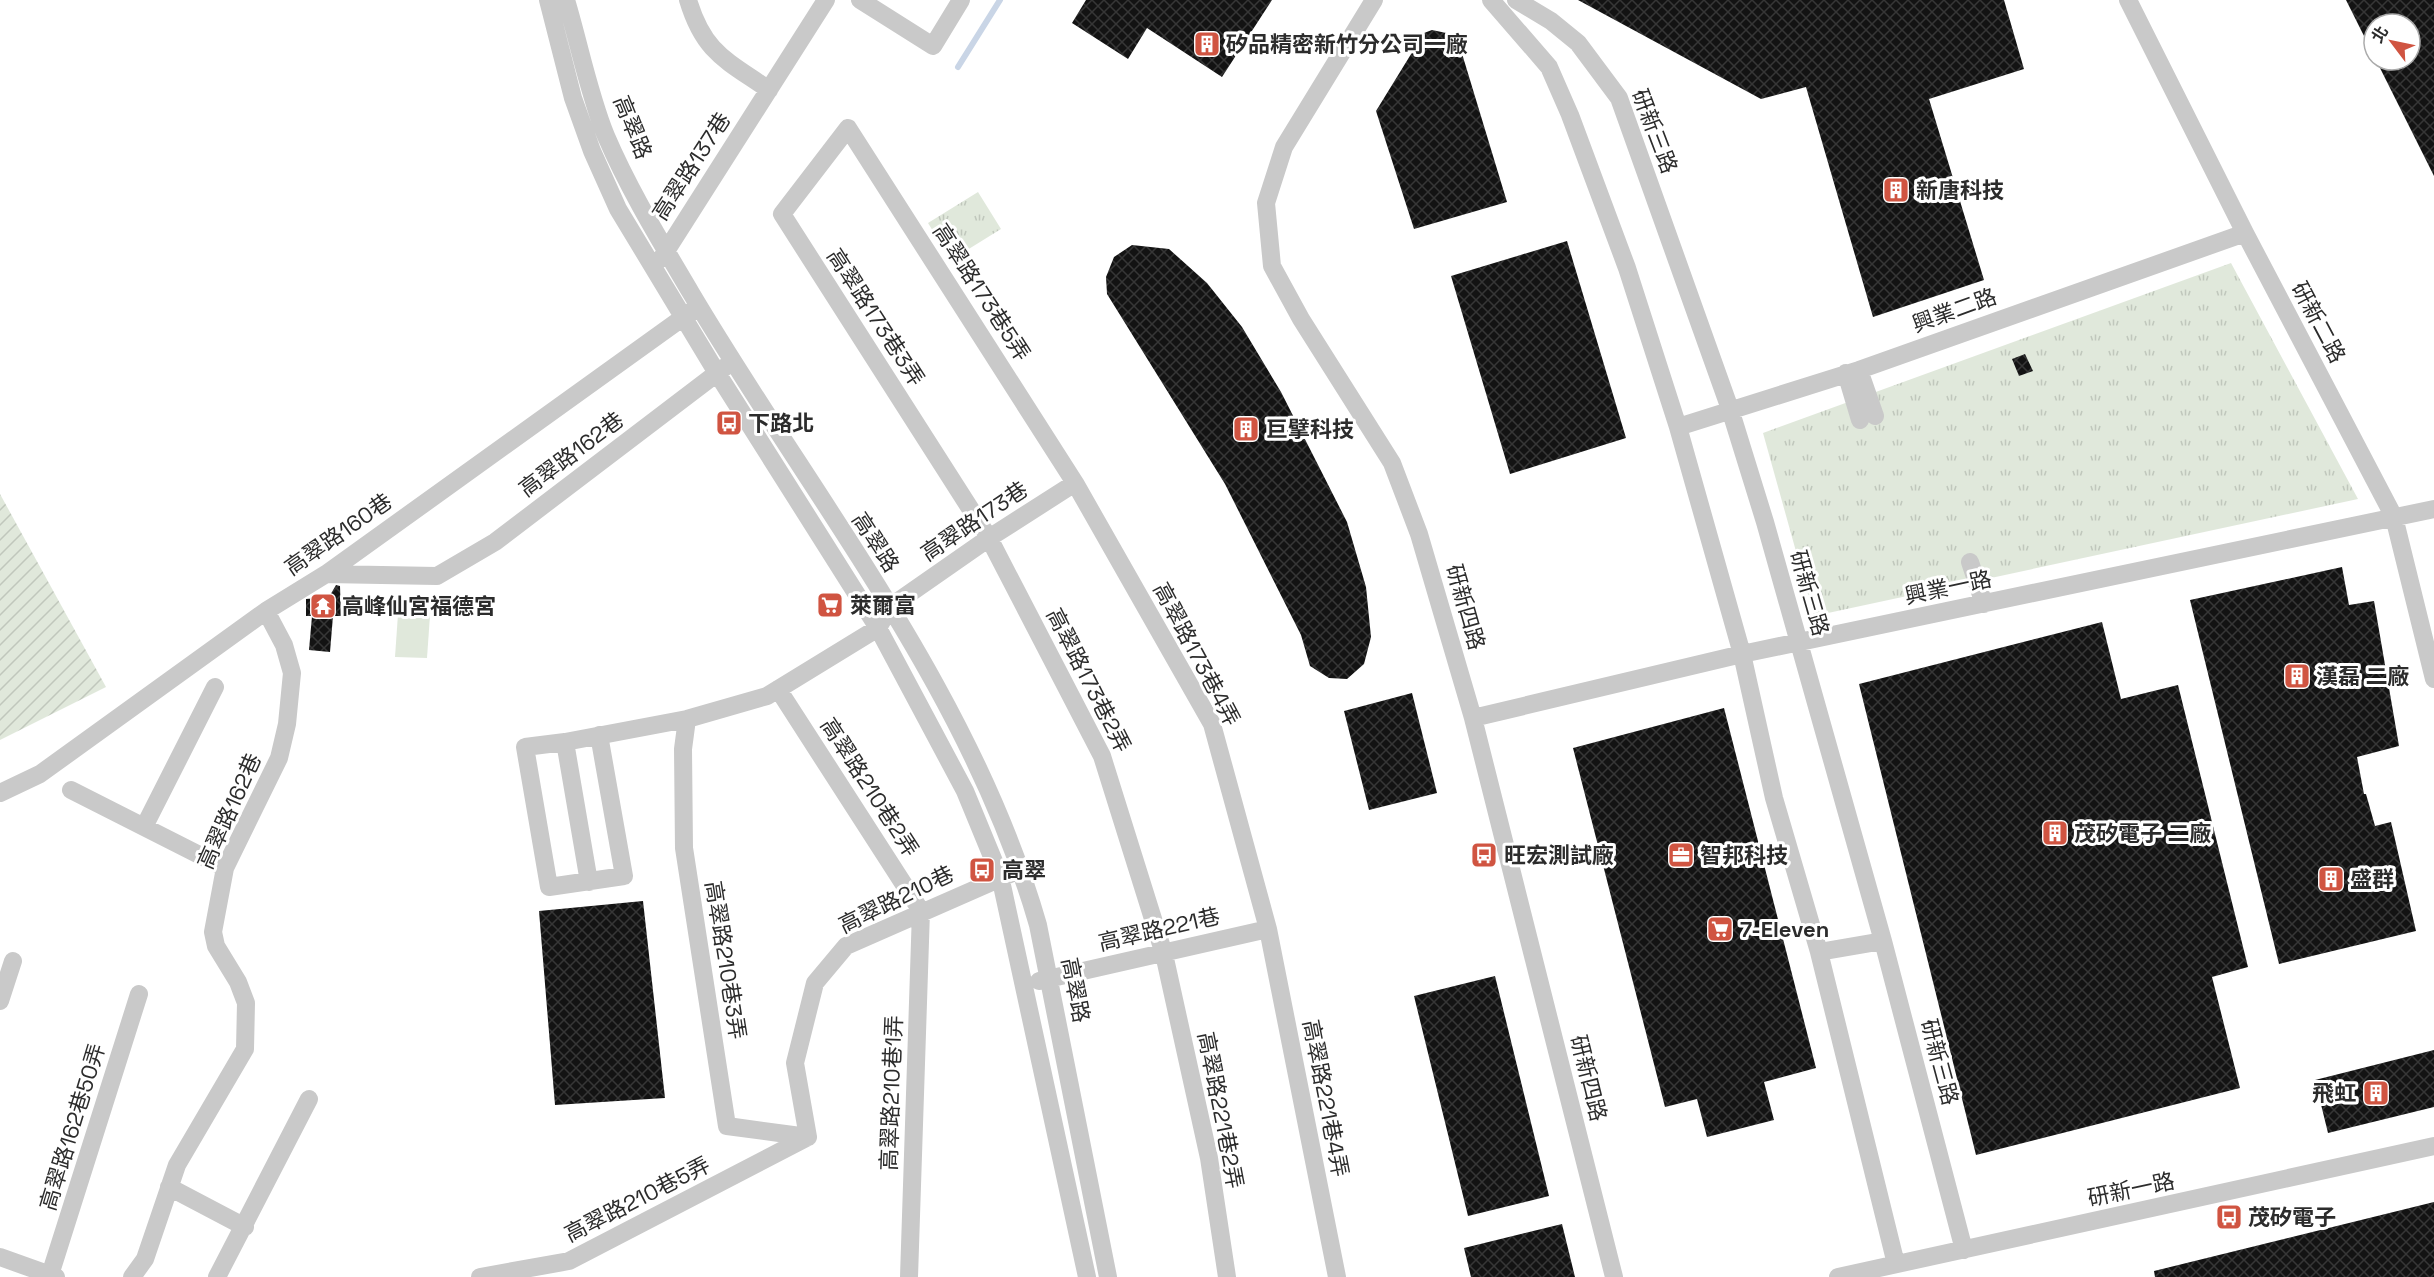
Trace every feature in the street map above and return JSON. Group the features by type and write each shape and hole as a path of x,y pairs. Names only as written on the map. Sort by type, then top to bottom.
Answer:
{"street":[{"name":"高翠路","path":"548,0 573,98 592,151 618,209 717,374 878,628 965,791 1000,876 1087,1277"},
{"name":"高翠路","path":"566,0 606,135 666,251 732,362 890,607 936,685 986,781 1023,871 1049,978 1108,1277"},
{"path":"704,0 690,9 711,50 769,90"},
{"name":"高翠路137巷","path":"654,269 826,0"},
{"path":"860,0 933,46 961,0"},
{"name":"研新四路","path":"1374,0 1284,147 1266,203 1272,266 1301,319 1392,463 1419,534 1473,718 1614,1277"},
{"path":"1491,0 1549,67 1570,115 1627,268 1678,427 1742,654 1774,798 1819,952 1896,1264"},
{"name":"研新三路","path":"1516,0 1551,21 1578,43 1619,98 1730,409 1799,642 1883,941 1964,1250"},
{"name":"研新二路","path":"2128,0 2245,233 2394,517 2434,679"},
{"name":"高翠路173巷5弄","path":"848,128 1076,483"},
{"name":"高翠路173巷3弄","path":"848,128 782,214 989,538"},
{"name":"興業二路","path":"1678,427 1852,372 2245,233"},
{"name":"高翠路160巷","path":"0,793 40,774 266,611 326,574 699,306"},
{"name":"高翠路162巷","path":"326,574 437,576 495,542 732,362"},
{"path":"1852,372 1868,418"},
{"name":"高翠路173巷","path":"878,628 890,607 989,538 1076,483"},
{"name":"高翠路173巷4弄","path":"1076,483 1212,724 1268,929"},
{"name":"興業一路","path":"1473,718 1742,654 2434,509"},
{"name":"高翠路173巷2弄","path":"989,538 1102,756 1164,954"},
{"path":"1970,562 1984,604"},
{"name":"高翠路162巷","path":"132,1277 145,1258 177,1165 245,1049 246,1003 238,982 216,946 213,932 225,868 279,758 287,724 292,673 284,645 266,611"},
{"path":"599,735 624,876 549,887 525,747 565,742 599,735 687,719 767,696 878,628"},
{"path":"144,827 215,687"},
{"name":"高翠路210巷2弄","path":"778,689 921,911"},
{"name":"高翠路210巷3弄","path":"687,719 683,749 684,848 727,1126 808,1137"},
{"path":"565,742 589,882"},
{"path":"70,790 225,868"},
{"name":"高翠路210巷","path":"808,1137 795,1064 815,983 846,946 1000,876 1023,871"},
{"name":"高翠路210巷1弄","path":"909,1277 921,911"},
{"name":"高翠路221巷","path":"1024,984 1268,929"},
{"name":"高翠路221巷4弄","path":"1268,929 1337,1277"},
{"path":"1819,952 1883,941"},
{"name":"高翠路221巷2弄","path":"1164,954 1209,1158 1227,1277"},
{"path":"0,1001 13,961"},
{"name":"高翠路162巷50弄","path":"53,1276 139,994"},
{"path":"217,1277 245,1227 309,1099"},
{"name":"高翠路210巷5弄","path":"480,1277 569,1261 808,1137"},
{"name":"研新一路","path":"1838,1277 2434,1146"},
{"path":"169,1187 245,1227"},
{"path":"0,1257 53,1276"}],"green space":[{"path":"978,192 1001,229 951,260 928,223"},
{"path":"2231,263 2358,499 1814,616 1763,433"},
{"path":"0,494 106,687 0,740"},
{"path":"399,600 431,601 427,658 395,657"}],"building":[{"name":"矽品精密新竹分公司一廠","path":"1086,0 1272,0 1222,77 1147,28 1128,59 1072,23"},
{"name":"新唐科技","path":"1578,0 2004,0 2024,69 1929,99 1984,280 1873,317 1806,87 1761,99"},
{"path":"2346,0 2434,0 2434,176 2382,72 2422,72 2422,12 2362,12 2362,32"},
{"path":"1432,30 1451,34 1460,47 1507,202 1414,229 1376,111 1424,33"},
{"path":"1567,241 1626,438 1510,474 1451,276"},
{"name":"巨擘科技","path":"1132,245 1169,249 1207,283 1242,327 1281,392 1347,522 1366,587 1371,637 1364,664 1347,679 1329,678 1310,666 1301,635 1225,484 1107,294 1106,277 1114,257"},
{"path":"2025,354 2033,371 2019,376 2012,359"},
{"name":"漢磊 二廠","path":"2342,567 2349,605 2374,601 2399,746 2357,757 2364,794 2366,794 2375,826 2391,822 2416,931 2279,964 2190,600"},
{"path":"336,585 340,586 341,616 333,616 330,652 309,650 312,616 306,616 306,599 329,597"},
{"name":"茂矽電子 二廠","path":"2102,622 2121,699 2178,685 2248,967 2212,977 2240,1088 1976,1155 1859,684"},
{"path":"1412,693 1437,793 1369,810 1344,711"},
{"name":"智邦科技","path":"1724,708 1816,1068 1764,1082 1774,1120 1707,1137 1697,1099 1665,1107 1573,748"},
{"path":"643,901 665,1098 555,1105 539,911"},
{"path":"1495,976 1549,1196 1468,1216 1414,996"},
{"name":"飛虹","path":"2434,1050 2434,1107 2328,1133 2315,1080"},
{"path":"2434,1202 2434,1277 2155,1277 2154,1271"},
{"path":"1562,1224 1575,1277 1471,1277 1464,1248"}],"waterway":[{"path":"958,67 1000,0"}],"place":[{"name":"矽品精密新竹分公司一廠","path":"1207,44"},
{"name":"新唐科技","path":"1896,190"},
{"name":"下路北","path":"729,423"},
{"name":"巨擘科技","path":"1246,429"},
{"name":"萊爾富","path":"830,605"},
{"name":"高峰仙宮福德宮","path":"323,606"},
{"name":"漢磊 二廠","path":"2297,676"},
{"name":"茂矽電子 二廠","path":"2055,833"},
{"name":"旺宏測試廠","path":"1484,855"},
{"name":"智邦科技","path":"1681,855"},
{"name":"高翠","path":"982,870"},
{"name":"盛群","path":"2331,879"},
{"name":"7-Eleven","path":"1720,929"},
{"name":"飛虹","path":"2376,1093"},
{"name":"茂矽電子","path":"2229,1217"}]}
